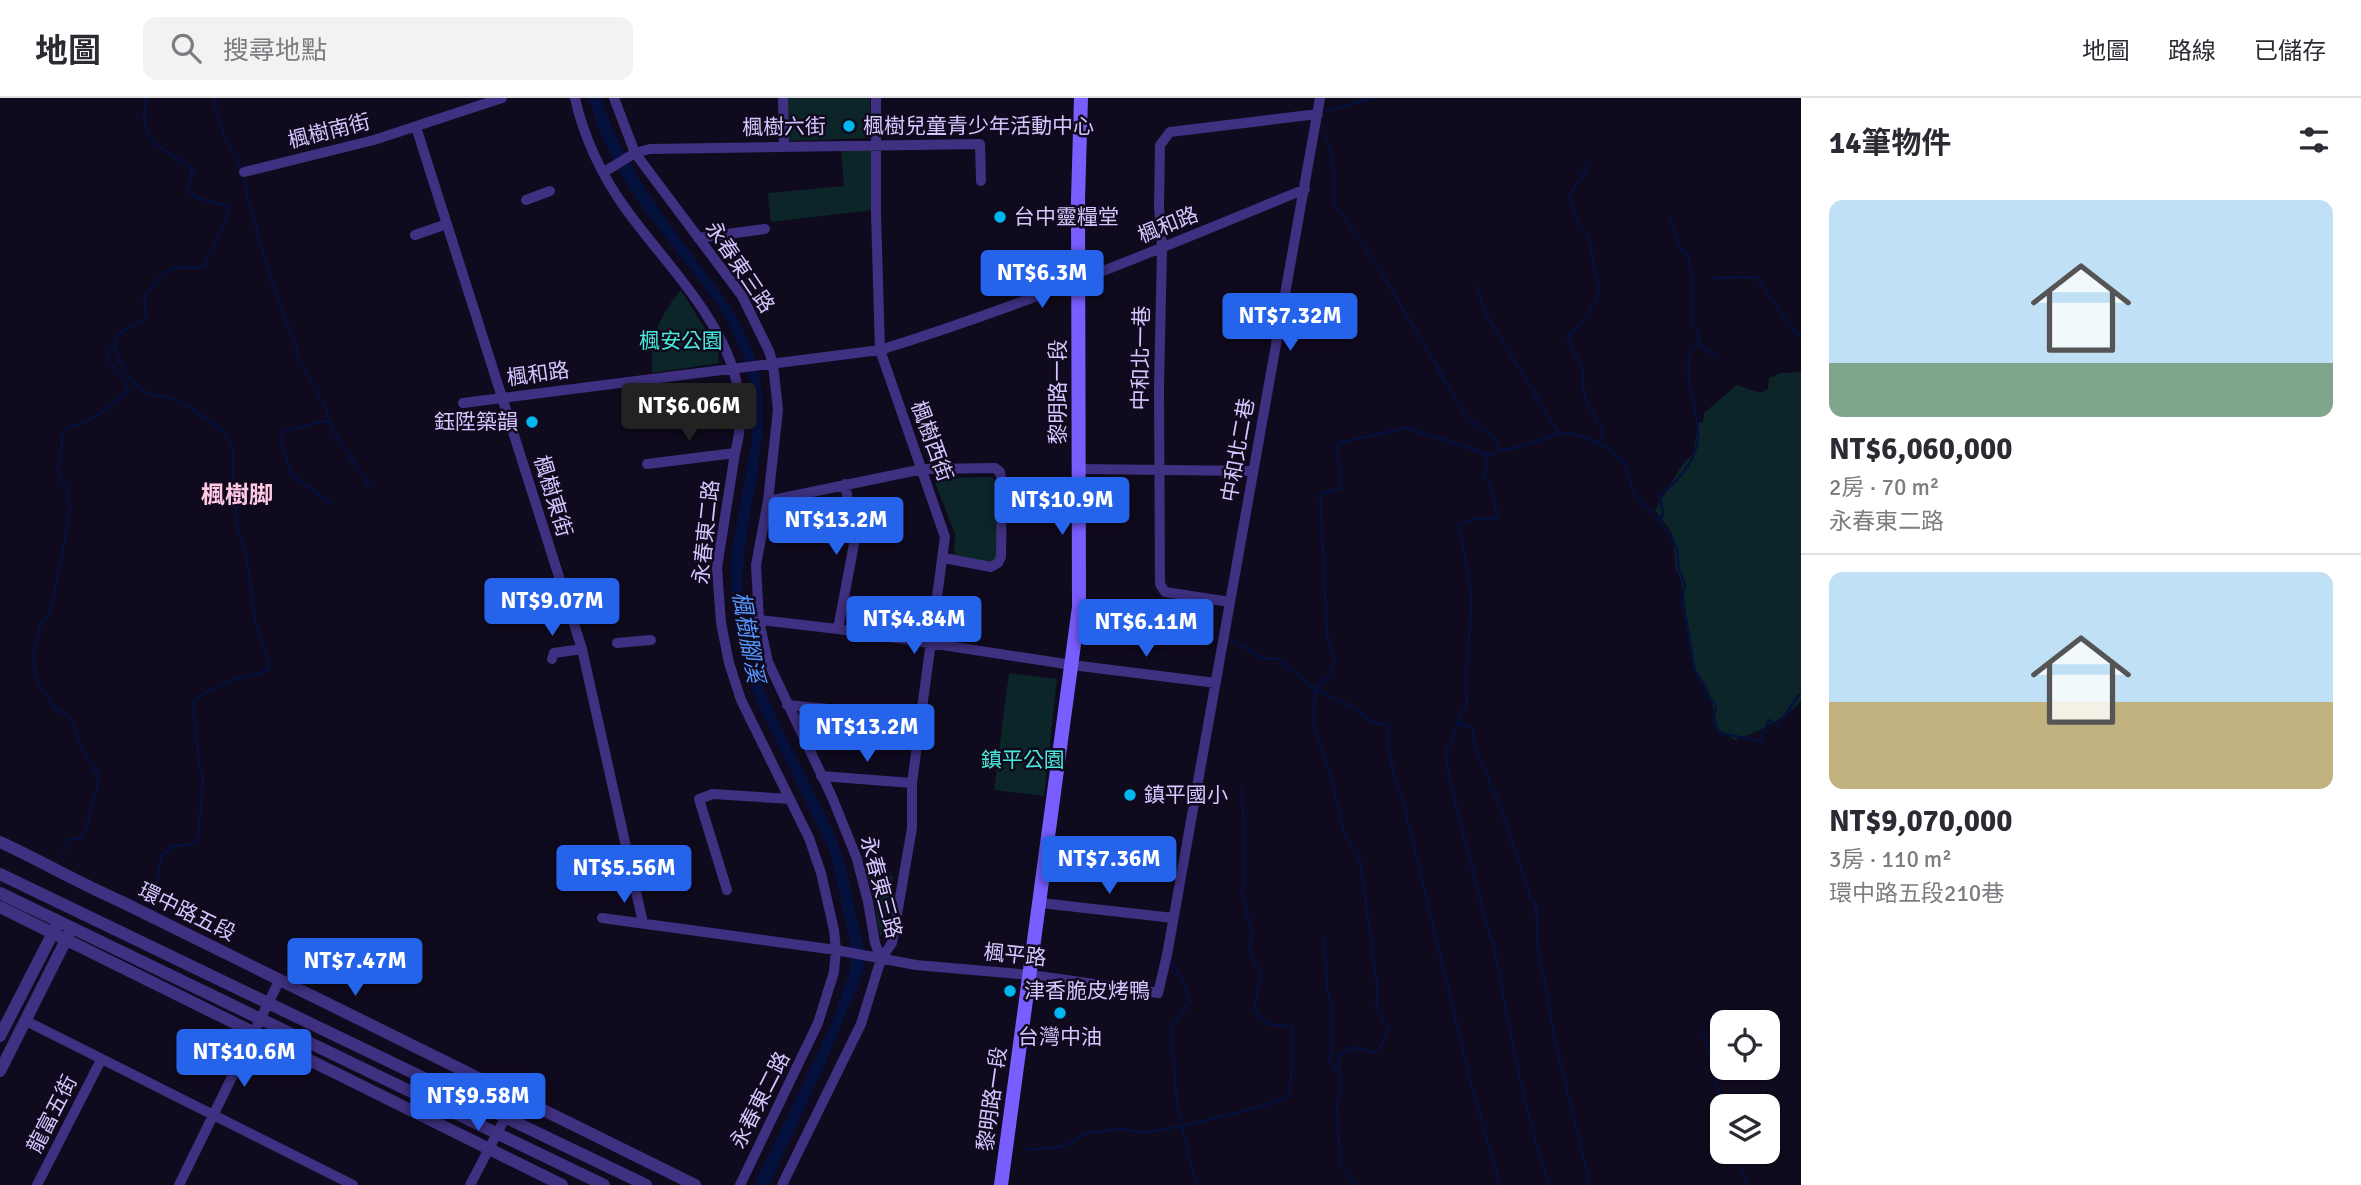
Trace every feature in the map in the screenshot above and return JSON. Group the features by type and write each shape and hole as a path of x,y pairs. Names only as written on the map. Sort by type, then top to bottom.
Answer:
{"main road":[{"name":"黎明路一段","path":"1001,1185 1079,607 1078,152 1081,98"}],"street":[{"name":"楓樹南街","path":"244,172 416,127 502,98"},
{"name":"永春東二路","path":"575,98 586,135 623,206 694,296 738,368 740,434 717,568 721,623 729,663 741,700 809,838 821,873 834,930 834,972 814,1034 740,1185"},
{"name":"永春東三路","path":"614,98 635,153 742,296 758,325 778,410 768,500 756,565 759,620 768,662 857,859 868,902 877,958 861,1024 782,1185"},
{"path":"783,98 784,145"},
{"name":"楓樹西街","path":"876,98 880,350 945,537 912,783 912,828 892,943 877,958"},
{"name":"中和北二巷","path":"1152,993 1158,993 1161,986 1320,98"},
{"name":"中和北一巷","path":"1230,602 1165,592 1160,584 1160,145 1170,132 1318,114"},
{"name":"楓樹東街","path":"416,127 582,649 643,923"},
{"name":"楓樹六街","path":"635,153 650,149 784,145 980,144 981,181"},
{"path":"604,172 635,153"},
{"name":"楓和路","path":"463,403 880,350 937,333 1080,281 1305,189"},
{"path":"526,200 550,191"},
{"path":"415,235 447,224"},
{"path":"698,239 765,229"},
{"path":"647,464 735,453"},
{"path":"768,500 923,469 995,468 1002,477 1001,557 998,563 991,567 944,558"},
{"path":"1079,469 1253,471"},
{"path":"838,629 854,544 845,484"},
{"path":"759,620 838,629 1072,666 1216,682"},
{"path":"617,643 651,640"},
{"path":"552,659 554,653 582,649"},
{"path":"787,705 921,718"},
{"path":"821,776 912,783"},
{"path":"727,890 699,799 713,794 790,799"},
{"name":"環中路五段","path":"0,842 78,883 280,979 695,1185"},
{"path":"0,874 646,1185"},
{"path":"0,1036 78,883"},
{"path":"0,1071 91,889"},
{"path":"0,893 56,927"},
{"path":"1041,903 1173,918"},
{"path":"0,907 56,927 260,1018 604,1185"},
{"path":"602,918 836,950"},
{"path":"69,933 255,1033 562,1185"},
{"name":"楓平路","path":"836,950 916,965 1031,975 1152,993"},
{"path":"179,1185 280,979"},
{"path":"26,1021 354,1185"},
{"name":"龍富五街","path":"37,1185 101,1060"},
{"path":"470,1185 516,1097"}],"green space":[{"path":"787,98 870,98 871,133 867,138 787,141"},
{"path":"841,149 872,150 873,210 771,222 768,193 844,186"},
{"name":"楓安公園","path":"681,290 718,350 719,363 652,373 654,338 667,309"},
{"path":"1801,372 1801,701 1771,724 1735,740 1718,729 1708,690 1695,670 1672,533 1655,510 1683,464 1693,454 1699,422 1703,423 1704,413 1737,385 1760,393 1768,389 1769,378 1781,373"},
{"path":"992,477 997,483 997,555 993,563 958,557 954,552 955,534 935,482 937,478"},
{"name":"鎮平公園","path":"1009,673 1057,679 1044,796 994,790"},
{"path":"866,873 893,876 884,931 880,937 874,897"}],"water":[{"name":"楓樹腳溪","path":"589,98 601,98 630,163 668,221 728,303 752,350 760,383 763,415 761,448 742,580 749,643 781,727 839,845 863,946 864,968 859,985 769,1185 754,1185 832,1023 851,967 850,941 830,852 755,699 738,645 731,556 751,446 753,412 751,385 744,359 730,325 717,304 637,200 619,171 598,128"}],"waterway":[{"path":"146,98 144,114 148,133 160,147 193,169 187,190 197,198 228,206 229,214 204,266 174,268 159,278 144,297 146,320 131,326 118,336 116,351 129,376 142,389 190,408 208,419 229,440 233,465 229,495 235,508 239,536 245,547 255,619 268,661 268,669 265,671 215,688 193,703 199,766 203,776 198,838 192,844 174,846 161,856 155,895"},
{"path":"213,98 224,135 242,170"},
{"path":"1326,111 1373,98"},
{"path":"1323,134 1333,158 1333,204 1383,275 1467,418 1494,437 1501,450 1491,455 1407,428 1337,443 1341,488 1320,494 1327,634 1335,659 1332,674 1315,689 1314,725 1330,773 1344,832 1360,860 1377,985 1376,1006 1388,1030 1383,1043 1375,1052 1351,1047 1339,1056 1337,1107 1340,1165 1356,1185"},
{"path":"1591,162 1570,194 1578,223 1589,236 1599,293 1582,324 1567,337 1583,371 1584,396 1604,434 1598,442"},
{"path":"244,176 271,280 298,358 327,410 335,434 370,487"},
{"path":"1671,219 1679,249 1687,252 1693,280 1692,324 1698,333 1700,344 1715,355"},
{"path":"1714,278 1756,277 1801,337"},
{"path":"1477,286 1483,309 1559,434"},
{"path":"1659,522 1663,514 1660,496 1685,470 1697,447 1698,427 1688,362 1691,351 1698,343"},
{"path":"64,853 64,847 70,839 80,839 86,829 98,775 85,754 70,717 57,710 37,682 33,658 41,622 47,618 53,600 68,525 70,505 58,472 63,431 100,414 129,389 107,351 114,345"},
{"path":"329,420 285,431 281,441 292,475 331,503"},
{"path":"1501,450 1559,434 1576,434 1609,448 1625,463 1634,492 1669,533 1677,549 1679,570 1685,585 1682,599 1695,672 1705,687 1706,696 1715,704 1712,718 1720,733 1760,741 1769,720 1777,725 1799,695"},
{"path":"1483,453 1488,464 1482,477 1490,483 1498,517 1469,520 1459,525 1472,598 1466,676 1467,701 1446,752 1449,778 1490,938 1493,941 1524,1095 1549,1185"},
{"path":"1229,639 1263,658 1278,659 1315,689 1355,708 1373,723 1386,724 1390,730 1387,735 1395,782 1402,797 1471,1083 1500,1185"},
{"path":"1458,722 1472,728 1475,750 1489,777 1488,789 1494,790 1530,896 1536,905 1537,942 1556,1044 1590,1185"},
{"path":"1027,1150 1065,1146 1087,1133 1121,1129 1144,1133 1182,1126 1255,1108 1287,1098 1290,1093 1293,1027 1268,1024 1254,1009 1261,972 1249,950 1252,933 1242,891 1245,873 1242,787"},
{"path":"1324,937 1328,994 1332,1006 1333,1038 1330,1062 1339,1071"},
{"path":"1172,963 1191,1002 1171,1027 1177,1106 1196,1185"},
{"path":"1703,1031 1720,1094"},
{"path":"1738,1164 1748,1185"}],"place":[{"name":"楓樹兒童青少年活動中心","path":"849,126"},
{"name":"台中靈糧堂","path":"1000,217"},
{"name":"鈺陞築韻","path":"532,422"},
{"name":"鎮平國小","path":"1130,795"},
{"name":"津香脆皮烤鴨","path":"1010,991"},
{"name":"台灣中油","path":"1060,1013"}],"district":[{"name":"楓樹脚","path":"237,495"}]}
